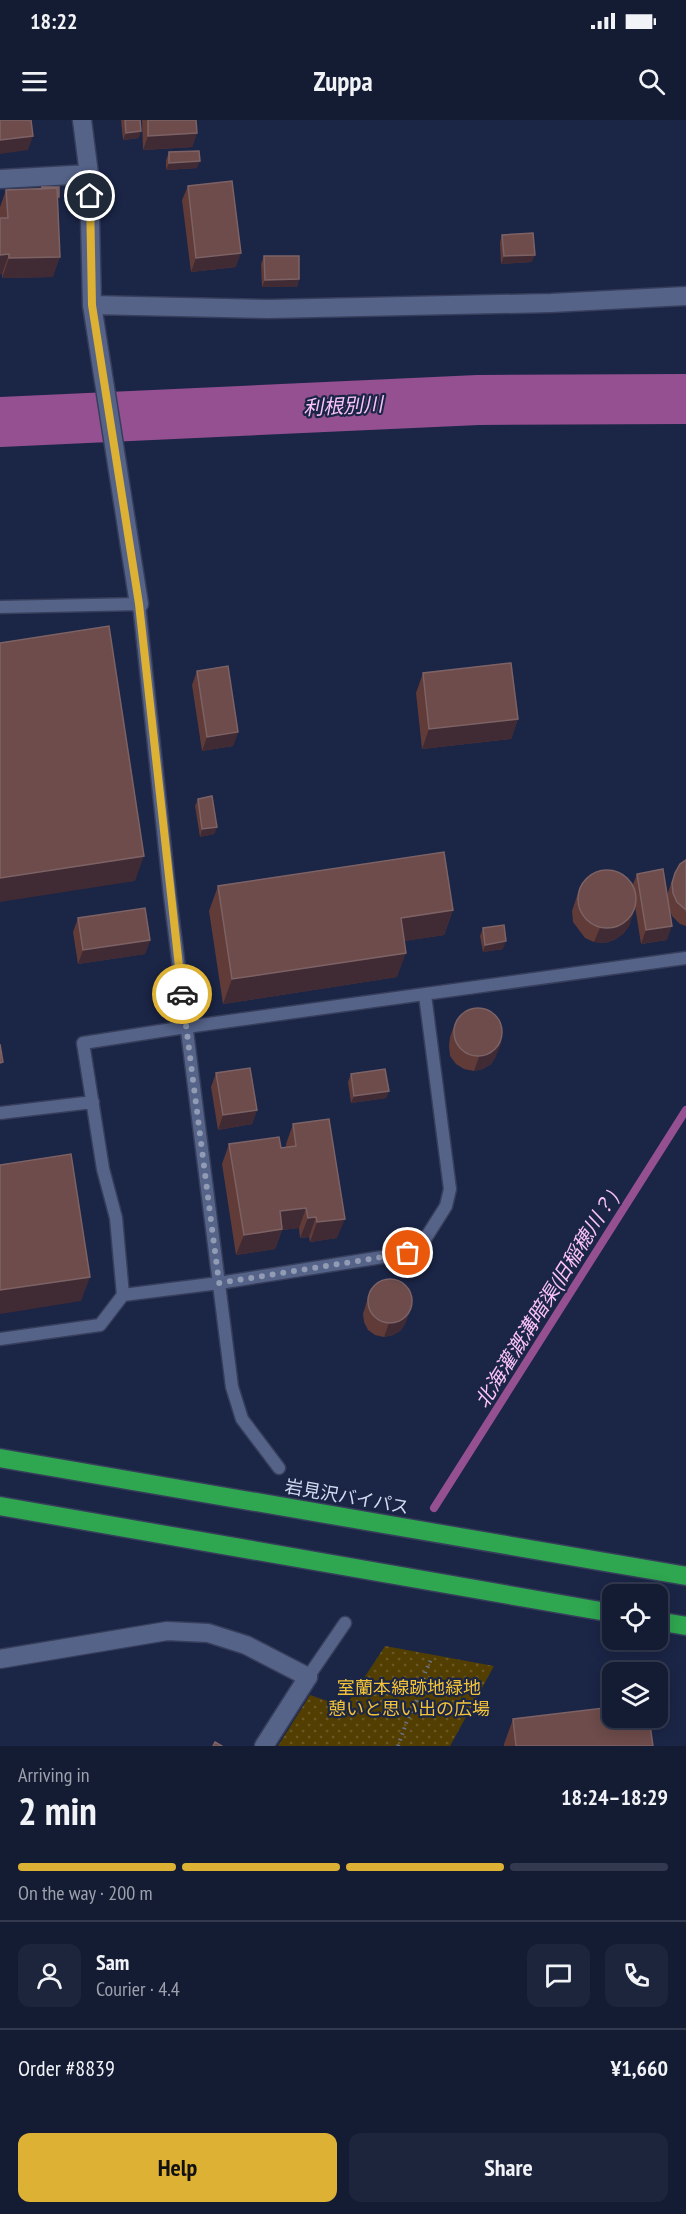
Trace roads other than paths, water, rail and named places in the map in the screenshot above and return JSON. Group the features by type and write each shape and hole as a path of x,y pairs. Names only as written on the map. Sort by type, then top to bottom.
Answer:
{"highway":[{"name":"岩見沢バイパス","path":"0,1458 686,1576"},
{"path":"0,1506 602,1611"},
{"path":"668,1623 686,1626"}],"street":[{"path":"82,120 89,174 93,314 139,604"},
{"path":"0,179 89,174"},
{"path":"93,314 551,303 686,296"},
{"path":"0,1659 166,1631 208,1633 246,1645 308,1677 264,1746"}],"lane":[{"path":"0,607 139,604 170,896 232,1387 242,1419 279,1468"},
{"path":"0,1339 100,1325 123,1295 116,1218 103,1169 83,1043 686,958"},
{"path":"123,1295 219,1283 408,1253 422,1244 446,1206 450,1189 425,994"},
{"path":"0,1113 93,1102"},
{"path":"308,1677 345,1623"}],"waterway":[{"name":"利根別川","path":"0,422 478,400 686,399"},
{"name":"北海灌漑溝暗渠(旧稲穂川？)","path":"434,1508 686,1110"}],"park label":[{"name":"室蘭本線跡地緑地 憩いと思い出の広場","path":"409,1698"}]}
